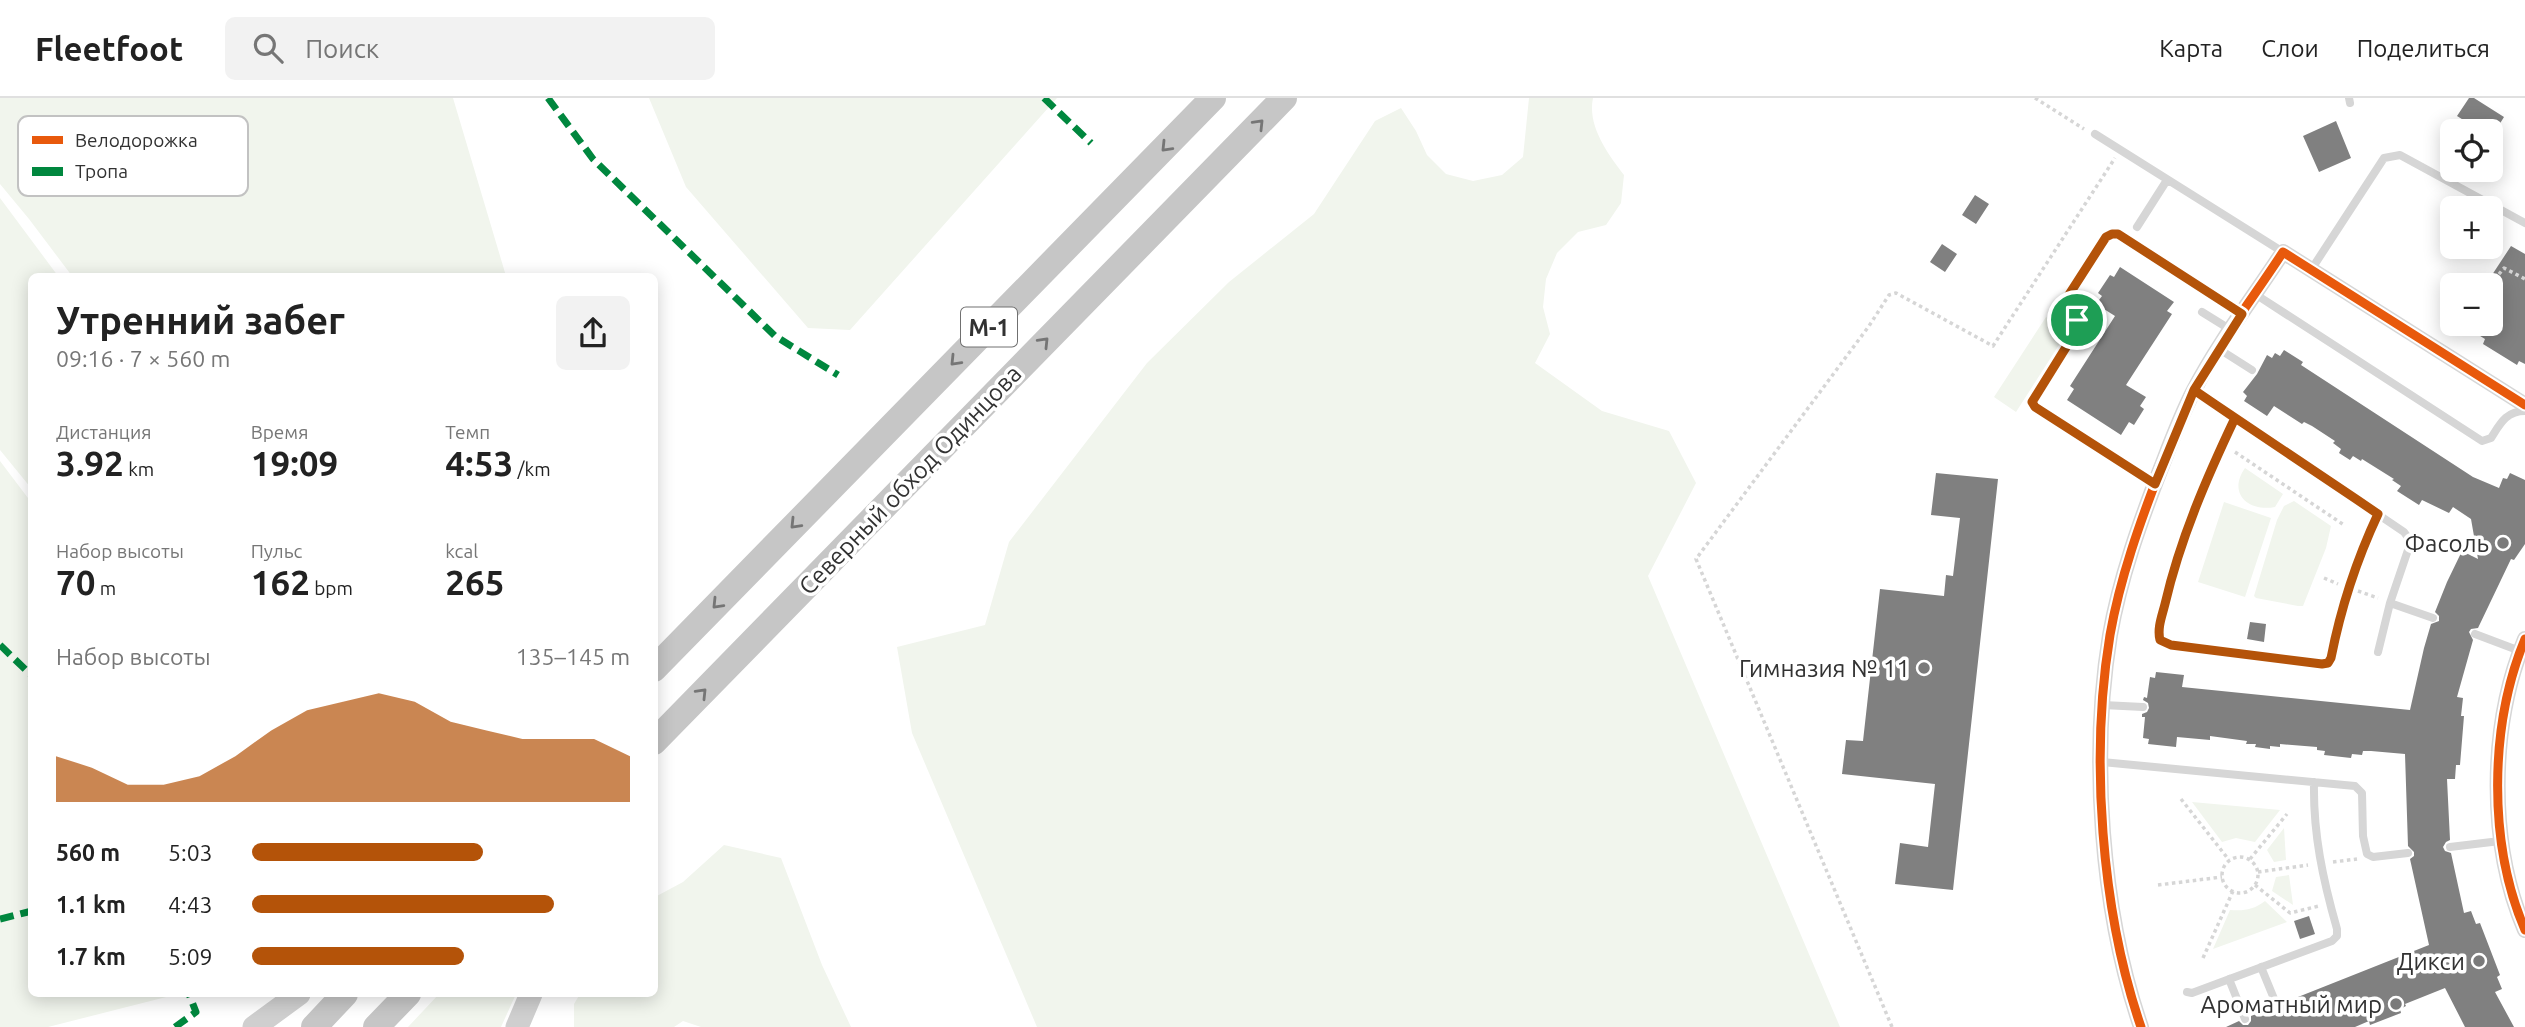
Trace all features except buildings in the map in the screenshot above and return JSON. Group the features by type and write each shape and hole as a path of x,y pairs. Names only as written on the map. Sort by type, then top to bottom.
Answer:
{"highway":[{"name":"Северный обход Одинцова","path":"658,665 1213,98"},
{"name":"Северный обход Одинцова","path":"658,738 1284,98"},
{"path":"314,1027 342,997"},
{"path":"376,1027 405,997"}],"main road":[{"path":"254,1027 295,997"},
{"path":"517,1027 530,997"}],"street":[{"path":"2141,1027 2113,915 2102,807 2104,677 2122,582 2155,484 2194,390 2219,349 2283,252 2525,405"},
{"path":"2523,645 2510,688 2503,727 2498,799 2500,841 2507,874 2525,930"}],"lane":[{"path":"2095,134 2283,252"},
{"path":"2311,270 2384,158 2390,155 2400,155 2525,223"},
{"path":"2137,227 2168,180"},
{"path":"2155,484 2035,407 2032,402 2078,328 2077,320 2064,312 2063,304 2106,237 2118,234 2242,314"},
{"path":"2255,294 2482,441 2491,438 2503,419 2511,413 2525,411"},
{"path":"2202,312 2231,330"},
{"path":"2219,349 2252,370"},
{"path":"2194,390 2404,532 2409,539 2409,547 2390,603 2378,652"},
{"path":"2235,418 2213,464 2168,589 2158,632 2160,640 2167,645 2328,663 2343,602 2360,553 2378,514"},
{"path":"2390,603 2433,618"},
{"path":"2475,634 2523,645"},
{"path":"2103,705 2143,707"},
{"path":"2102,762 2354,786 2362,793 2363,836 2367,855 2373,857 2408,853"},
{"path":"2187,992 2192,993 2332,941 2337,936 2319,864 2313,812 2314,782"},
{"path":"2450,847 2500,841"},
{"path":"2261,967 2277,1006"},
{"path":"2229,979 2245,1019"}],"path":[{"path":"2035,98 2085,129"},
{"path":"1892,1027 1696,559 1889,295 1896,293 1990,346 1996,344 2115,158"},
{"path":"2500,273 2504,268 2525,279"},
{"path":"2235,452 2344,525"},
{"path":"2364,593 2376,598"},
{"path":"2181,799 2229,860"},
{"path":"2250,859 2287,814"},
{"path":"2238,856 2250,859 2258,872 2255,885 2242,893 2233,891 2224,884 2222,869 2229,860 2238,856"},
{"path":"2258,872 2354,859"},
{"path":"2158,885 2222,877"},
{"path":"2255,885 2290,913 2329,903"},
{"path":"2203,958 2233,891"}],"shaded area":[{"path":"0,98 453,98 505,273 70,273 0,184"},
{"path":"649,98 1057,98 850,330 808,328 686,187"},
{"path":"1529,98 1593,98 1593,119 1600,139 1624,175 1621,203 1606,225 1578,232 1557,253 1546,279 1543,307 1550,334 1535,363 1602,411 1669,431 1696,483 1648,576 1840,1027 1037,1027 912,733 897,647 985,625 1009,542 1147,363 1229,282 1314,214 1375,121 1401,108 1427,155 1446,174 1473,181 1502,175 1523,157"},
{"path":"0,198 56,273 28,273 28,484 0,450"},
{"path":"2046,317 2068,331 2016,412 1994,397"},
{"path":"0,461 28,498 28,997 166,997 48,1027 0,1027"},
{"path":"2245,468 2283,494 2275,507 2257,507 2244,499 2238,486"},
{"path":"2294,501 2331,526 2326,548 2303,606 2254,596 2277,520 2284,506"},
{"path":"2224,502 2271,518 2245,597 2198,582"},
{"path":"2192,802 2280,810 2255,842 2236,838 2222,842"},
{"path":"2284,828 2286,860 2274,862 2267,850"},
{"path":"724,845 781,858 822,965 851,1027 701,1027 683,1021 674,1027 574,1027 574,1004 578,997 658,997 658,895 683,882"},
{"path":"2289,875 2293,905 2272,891 2276,877"},
{"path":"2265,901 2287,922 2213,949 2230,910 2248,909"},
{"path":"436,997 515,997 501,1027 408,1027"}],"marked path":[{"path":"548,98 593,159 775,336 838,375"},
{"path":"1044,98 1091,143"},
{"path":"0,645 28,672"},
{"path":"0,919 28,912"},
{"path":"175,1027 196,1012 190,997"}],"cycle path":[{"path":"2141,1027 2127,982 2108,884 2100,782 2104,682 2114,614 2138,530 2180,419 2214,355 2283,252 2525,405"},
{"path":"2525,639 2513,673 2505,709 2499,747 2498,785 2504,860 2525,930"}],"place":[{"name":"Фасоль","path":"2503,543"},
{"name":"Гимназия № 11","path":"1924,668"},
{"name":"Дикси","path":"2479,961"},
{"name":"Ароматный мир","path":"2396,1004"}],"route":[{"path":"2077,320 2064,312 2063,304 2106,237 2112,234 2118,234 2242,314 2194,390 2235,418 2213,464 2190,524 2168,589 2158,632 2160,640 2167,645 2328,663 2343,602 2360,553 2378,514 2194,390 2155,484 2035,407 2032,402 2034,397 2078,328 2077,320"}]}
